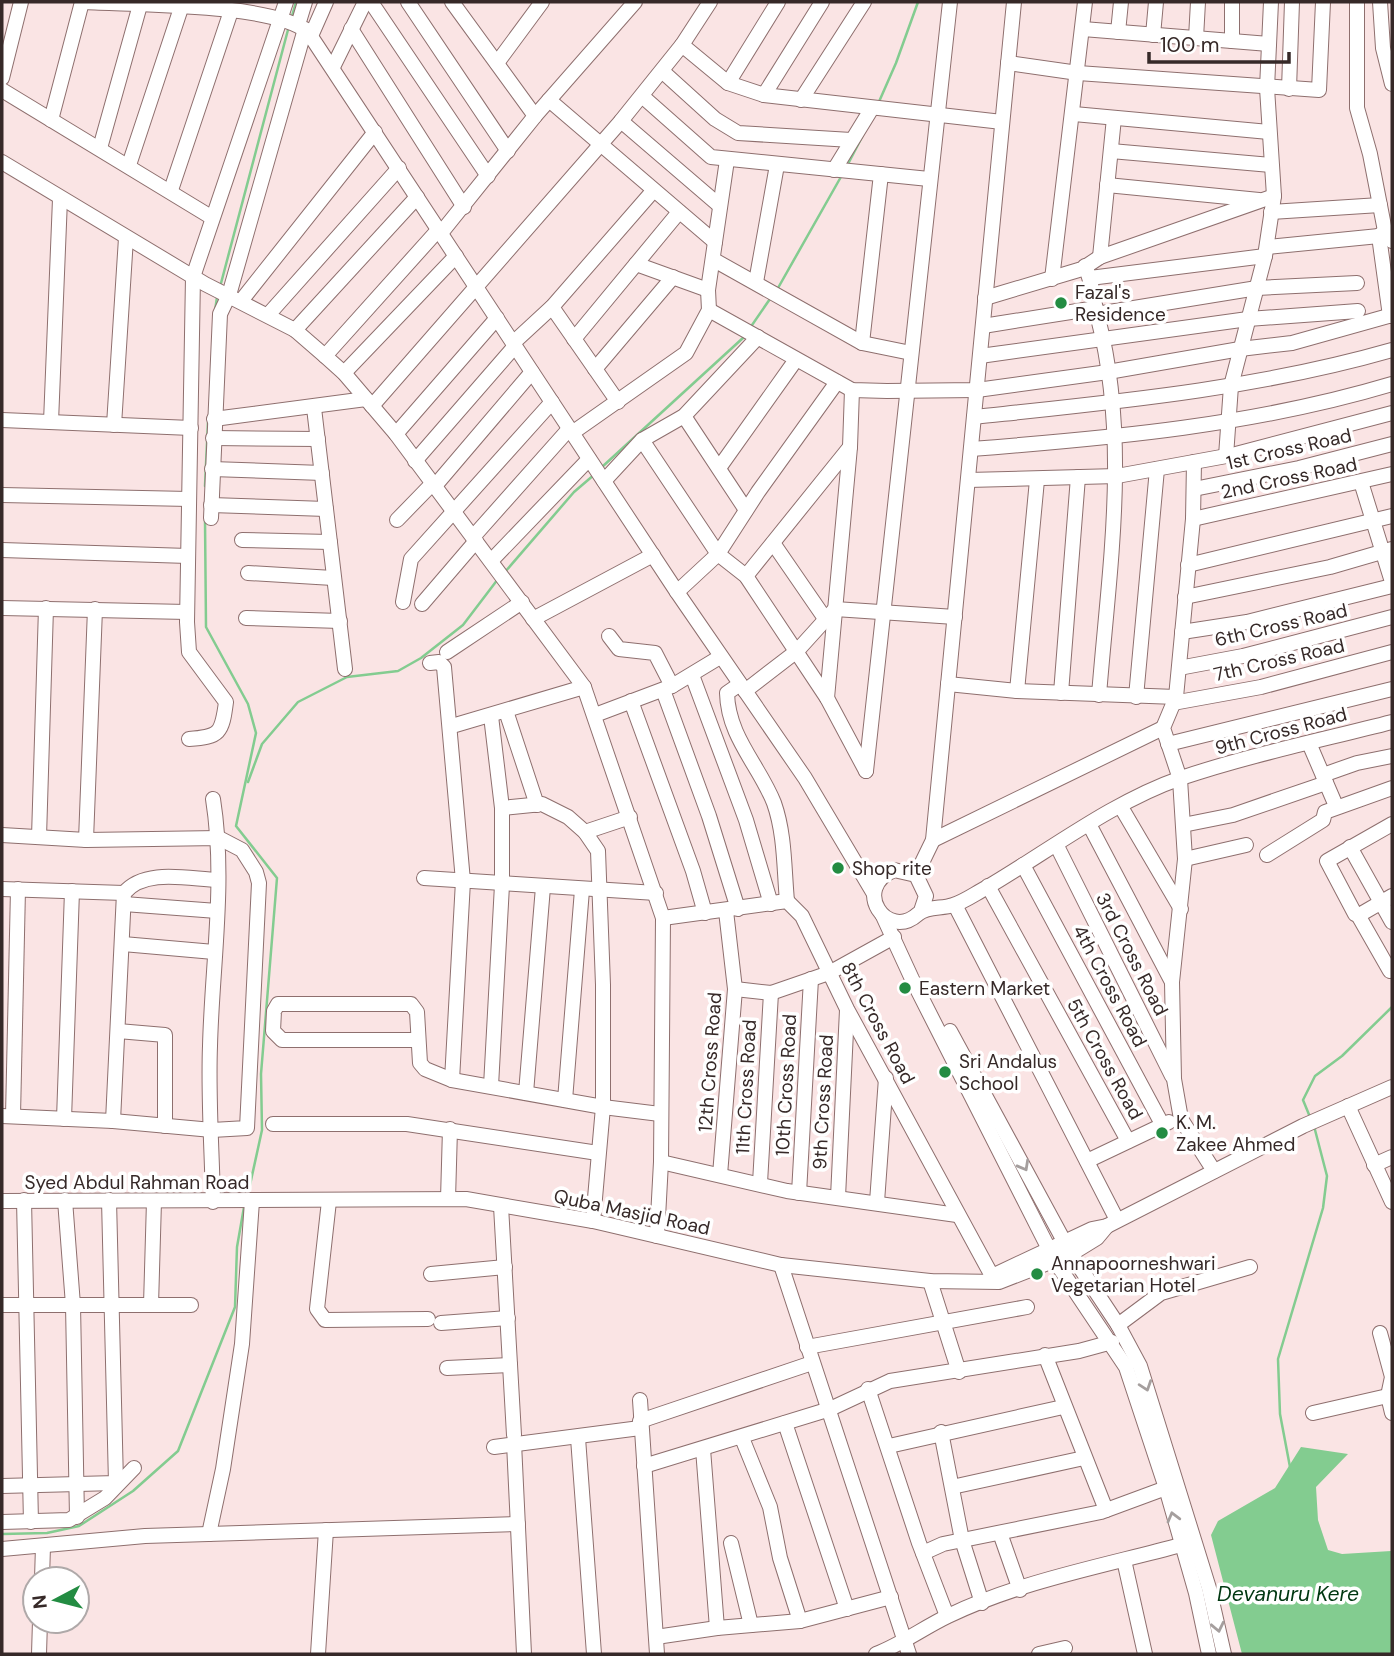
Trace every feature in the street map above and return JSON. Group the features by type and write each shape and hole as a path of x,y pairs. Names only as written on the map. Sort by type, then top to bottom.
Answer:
{"street":[{"path":"2,78 21,2"},
{"path":"51,120 84,2 231,12 296,26"},
{"path":"286,2 296,26 333,67 677,593 812,789 874,894 878,910 905,958 912,979 1052,1255 1112,1342 1131,1380 1166,1488 1209,1654"},
{"path":"189,739 213,737 219,732 226,702 189,652 189,499 199,280 211,217 305,2"},
{"path":"231,296 296,26 326,2"},
{"path":"333,67 365,2"},
{"path":"371,2 488,176"},
{"path":"408,2 508,151"},
{"path":"452,2 535,116"},
{"path":"497,63 542,2"},
{"path":"325,356 464,207 535,116 635,2"},
{"path":"214,419 369,403 602,144 682,45 710,2"},
{"path":"728,83 778,2"},
{"path":"764,95 822,2"},
{"path":"802,100 864,2"},
{"path":"642,440 718,554 747,576 827,698 866,771 935,116 950,2"},
{"path":"916,875 933,840 1014,2"},
{"path":"1052,279 1074,114 1085,2"},
{"path":"1118,32 1121,2"},
{"path":"1153,35 1156,2"},
{"path":"1196,38 1198,2"},
{"path":"1232,2 1232,41"},
{"path":"1226,456 1231,386 1266,252 1271,166 1267,88 1271,2"},
{"path":"1289,89 1292,2"},
{"path":"1008,63 1078,73 1319,90 1323,2"},
{"path":"709,310 733,321 795,361 852,390 907,391 976,390 1108,372 1240,349 1292,344 1391,315 1380,205 1357,108 1357,2"},
{"path":"100,148 140,5"},
{"path":"1384,6 1383,48 1392,84"},
{"path":"129,165 181,8"},
{"path":"171,190 231,12"},
{"path":"351,29 464,207"},
{"path":"1083,29 1269,44"},
{"path":"682,45 728,83 764,95 1002,122"},
{"path":"662,71 715,119 738,133 851,140"},
{"path":"2,90 171,190 211,217"},
{"path":"642,96 711,158 929,179"},
{"path":"549,100 715,242"},
{"path":"837,170 851,140 873,108"},
{"path":"1074,114 1269,132"},
{"path":"1088,272 1100,257 1114,118"},
{"path":"621,121 720,206"},
{"path":"326,509 211,511 220,314 231,296 375,132"},
{"path":"1111,151 1271,166"},
{"path":"422,604 474,539 571,431 686,354 709,310 708,290 727,160"},
{"path":"2,162 199,280 295,330 344,373 396,434 584,687 663,918 661,1162 656,1236"},
{"path":"760,284 777,165"},
{"path":"268,315 399,168"},
{"path":"862,343 881,174"},
{"path":"1107,185 1269,203 1380,205"},
{"path":"415,461 514,344 552,307 653,191"},
{"path":"295,330 417,197"},
{"path":"51,422 60,199"},
{"path":"1100,257 1269,203"},
{"path":"574,339 679,212"},
{"path":"985,298 1088,272 1385,236"},
{"path":"114,425 126,238"},
{"path":"344,373 456,256"},
{"path":"714,260 783,296 862,343 911,354"},
{"path":"636,264 708,290"},
{"path":"1088,272 1104,340 1113,402 1117,476 1099,695"},
{"path":"595,369 673,277"},
{"path":"983,326 1257,288 1357,283"},
{"path":"552,307 618,402"},
{"path":"980,356 1248,319 1358,312"},
{"path":"396,434 497,318"},
{"path":"602,479 642,440 684,416 758,337"},
{"path":"974,417 1231,386 1336,366 1392,350"},
{"path":"719,468 795,361"},
{"path":"397,520 433,485 532,372"},
{"path":"677,593 718,554 837,382"},
{"path":"971,449 1115,438 1228,422 1349,397 1392,384"},
{"path":"827,698 831,614 850,447 852,390"},
{"path":"403,602 411,559 455,514 552,402"},
{"path":"314,408 345,669"},
{"path":"968,480 1117,476 1226,456 1392,413"},
{"path":"684,416 746,510"},
{"path":"2,420 191,428"},
{"path":"213,438 318,439"},
{"name":"1st Cross Road","path":"1194,489 1299,468 1392,444"},
{"path":"747,576 850,447"},
{"path":"493,564 590,461"},
{"path":"1194,462 1193,519 1175,700 1163,728 1180,779 1185,859 1172,982 1174,1079 1181,1119 1214,1171"},
{"path":"212,469 322,473"},
{"path":"1136,697 1157,469"},
{"name":"2nd Cross Road","path":"1193,519 1392,474"},
{"path":"1061,693 1078,477"},
{"path":"1017,691 1037,480"},
{"path":"1182,632 1247,622 1392,584 1387,551 1371,521 1361,482"},
{"path":"2,495 189,499"},
{"path":"1188,565 1392,516"},
{"path":"242,540 330,541"},
{"path":"773,543 831,614"},
{"path":"2,550 188,556"},
{"path":"1185,597 1330,567 1387,551"},
{"path":"533,619 653,555"},
{"path":"248,573 333,578"},
{"path":"447,652 522,602"},
{"path":"2,608 187,612"},
{"path":"39,837 46,608"},
{"path":"86,840 95,609"},
{"path":"663,918 788,901 783,849 774,803 737,737 727,709 727,693 742,687 796,651 831,614 955,617"},
{"name":"6th Cross Road","path":"1178,667 1242,656 1392,617"},
{"path":"246,618 340,621"},
{"name":"12th Cross Road","path":"609,636 619,649 655,653 709,816 732,910 735,989 720,1175"},
{"name":"7th Cross Road","path":"948,684 1017,691 1175,700 1261,687 1392,652"},
{"path":"595,715 667,688 720,657"},
{"path":"430,663 439,662 444,667 452,726 463,881 452,1080"},
{"path":"692,675 746,820 771,904"},
{"path":"452,726 584,687"},
{"path":"1168,744 1392,689"},
{"path":"631,701 693,871 705,913"},
{"path":"506,711 537,805"},
{"path":"491,716 502,808 502,885 491,1086"},
{"name":"9th Cross Road","path":"921,911 955,905 1121,807 1180,779 1392,722"},
{"path":"933,840 1163,728"},
{"path":"1309,743 1336,806"},
{"path":"1183,825 1233,815 1325,779 1357,763 1392,756"},
{"path":"1267,855 1323,820 1325,812 1336,806 1392,788"},
{"path":"213,799 219,838 209,1049 212,1130 219,1202"},
{"path":"502,808 537,805 568,817 585,832 598,851 601,891 603,1107 593,1221"},
{"path":"1121,807 1181,909"},
{"path":"585,832 630,817"},
{"path":"1390,971 1358,915 1352,912 1327,863 1329,859 1392,824"},
{"path":"1090,826 1172,982"},
{"path":"2,835 86,840 219,838 242,850 256,872 258,883 249,1125 240,1130 212,1130 113,1121 8,1116 18,889"},
{"path":"1185,859 1246,845"},
{"name":"3rd Cross Road","path":"1056,846 1174,1079"},
{"path":"1350,847 1387,899 1392,922"},
{"name":"4th Cross Road","path":"1023,865 1162,1124"},
{"path":"874,894 876,885 886,873 901,869 916,875 926,896 921,911 915,917 899,922 883,916"},
{"path":"113,1121 124,899 133,883 149,878 218,880"},
{"path":"424,878 656,893"},
{"name":"5th Cross Road","path":"988,886 1128,1141"},
{"path":"526,1093 543,887"},
{"path":"2,889 72,891 217,911"},
{"path":"565,1100 582,890"},
{"path":"64,1119 72,891"},
{"path":"1358,915 1387,899"},
{"name":"8th Cross Road","path":"788,901 802,916 847,1009 886,1077 988,1279"},
{"path":"955,905 1087,1160 1112,1223"},
{"path":"735,989 771,993 829,973 894,937"},
{"path":"123,944 214,952"},
{"path":"905,958 920,976 1068,1248 1118,1325 1140,1366 1209,1588 1224,1654"},
{"name":"10th Cross Road","path":"799,1193 811,979"},
{"name":"11th Cross Road","path":"760,1183 771,993"},
{"path":"418,1040 282,1040 274,1035 274,1011 278,1003 411,1004 417,1012 422,1066 452,1080 603,1107 660,1114"},
{"name":"9th Cross Road","path":"838,1197 847,1009"},
{"path":"118,1031 165,1035 165,1126"},
{"path":"877,1202 886,1077"},
{"path":"1392,1087 1348,1106 1392,1202"},
{"name":"Quba Masjid Road","path":"272,1201 448,1199 593,1221 781,1265 930,1281 988,1279 1068,1248 1214,1171 1348,1106"},
{"path":"1087,1160 1162,1124 1181,1119"},
{"path":"273,1124 407,1124 598,1153"},
{"path":"448,1199 450,1129"},
{"path":"1374,1165 1392,1157"},
{"path":"661,1162 799,1193 957,1215"},
{"path":"24,1200 31,1522"},
{"path":"65,1200 73,1305 77,1517"},
{"path":"109,1200 116,1483"},
{"name":"Syed Abdul Rahman Road","path":"2,1201 272,1201"},
{"path":"151,1305 154,1201"},
{"path":"209,1534 223,1469 242,1344 252,1201"},
{"path":"330,1201 318,1303 321,1317 325,1320 434,1321 508,1318"},
{"path":"501,1206 524,1654"},
{"path":"781,1265 907,1648"},
{"path":"431,1274 505,1267"},
{"path":"1118,1325 1161,1293 1250,1267"},
{"path":"930,1281 958,1371"},
{"path":"2,1305 191,1305"},
{"path":"807,1347 1027,1307"},
{"path":"1380,1333 1392,1377 1392,1413"},
{"path":"644,1466 830,1409 890,1381 1112,1342"},
{"path":"1045,1355 1106,1510"},
{"path":"494,1447 514,1439 578,1438 640,1425 812,1363"},
{"path":"447,1368 510,1365"},
{"path":"868,1389 947,1616"},
{"path":"1313,1413 1390,1395"},
{"path":"640,1400 657,1654"},
{"path":"889,1446 1063,1406"},
{"path":"785,1423 847,1609"},
{"path":"941,1432 962,1540 982,1603"},
{"path":"578,1438 594,1654"},
{"path":"742,1438 770,1507 780,1558 800,1620"},
{"path":"703,1449 717,1628"},
{"path":"952,1487 1084,1458"},
{"path":"2,1522 52,1522 77,1517 105,1498 116,1483 134,1468"},
{"path":"2,1486 116,1483"},
{"path":"923,1553 962,1540 1106,1510 1166,1488"},
{"path":"2,1549 145,1536 518,1524"},
{"path":"318,1654 326,1530"},
{"path":"1000,1533 1020,1590"},
{"path":"731,1543 751,1625"},
{"path":"876,1654 907,1648 947,1616 982,1603 1066,1573 1181,1545"},
{"path":"42,1565 43,1546"},
{"path":"1124,1560 1145,1654"},
{"path":"656,1637 800,1620 891,1598"},
{"path":"39,1654 40,1635"},
{"path":"1039,1654 1065,1648"}],"water":[{"name":"Devanuru Kere","path":"1301,1447 1348,1454 1316,1487 1318,1520 1328,1550 1342,1554 1391,1551 1392,1654 1242,1654 1211,1535 1218,1521 1275,1488"}],"waterway":[{"path":"292,16 296,2"},
{"path":"878,104 918,2"},
{"path":"220,287 289,26"},
{"path":"847,166 863,135"},
{"path":"778,288 842,175"},
{"path":"750,328 772,296"},
{"path":"215,311 217,297"},
{"path":"602,467 744,337"},
{"path":"205,486 208,422"},
{"path":"505,572 574,492 595,474"},
{"path":"205,520 206,627 248,704 256,733 236,826 277,878 261,1074 262,1130 248,1194"},
{"path":"248,782 262,744 298,702 347,677 398,671 421,658 463,625 498,579"},
{"path":"1310,1117 1303,1100 1315,1076 1342,1056 1392,1007"},
{"path":"1290,1467 1280,1414 1278,1359 1323,1208 1327,1176 1314,1126"},
{"path":"2,1534 47,1533 79,1526 133,1491 178,1451 235,1307 237,1247 244,1207"}],"place":[{"name":"Fazal's Residence","path":"1061,303"},
{"name":"Shop rite","path":"838,868"},
{"name":"Eastern Market","path":"905,988"},
{"name":"Sri Andalus School","path":"945,1072"},
{"name":"K. M. Zakee Ahmed","path":"1162,1133"},
{"name":"Annapoorneshwari Vegetarian Hotel","path":"1037,1274"}]}
